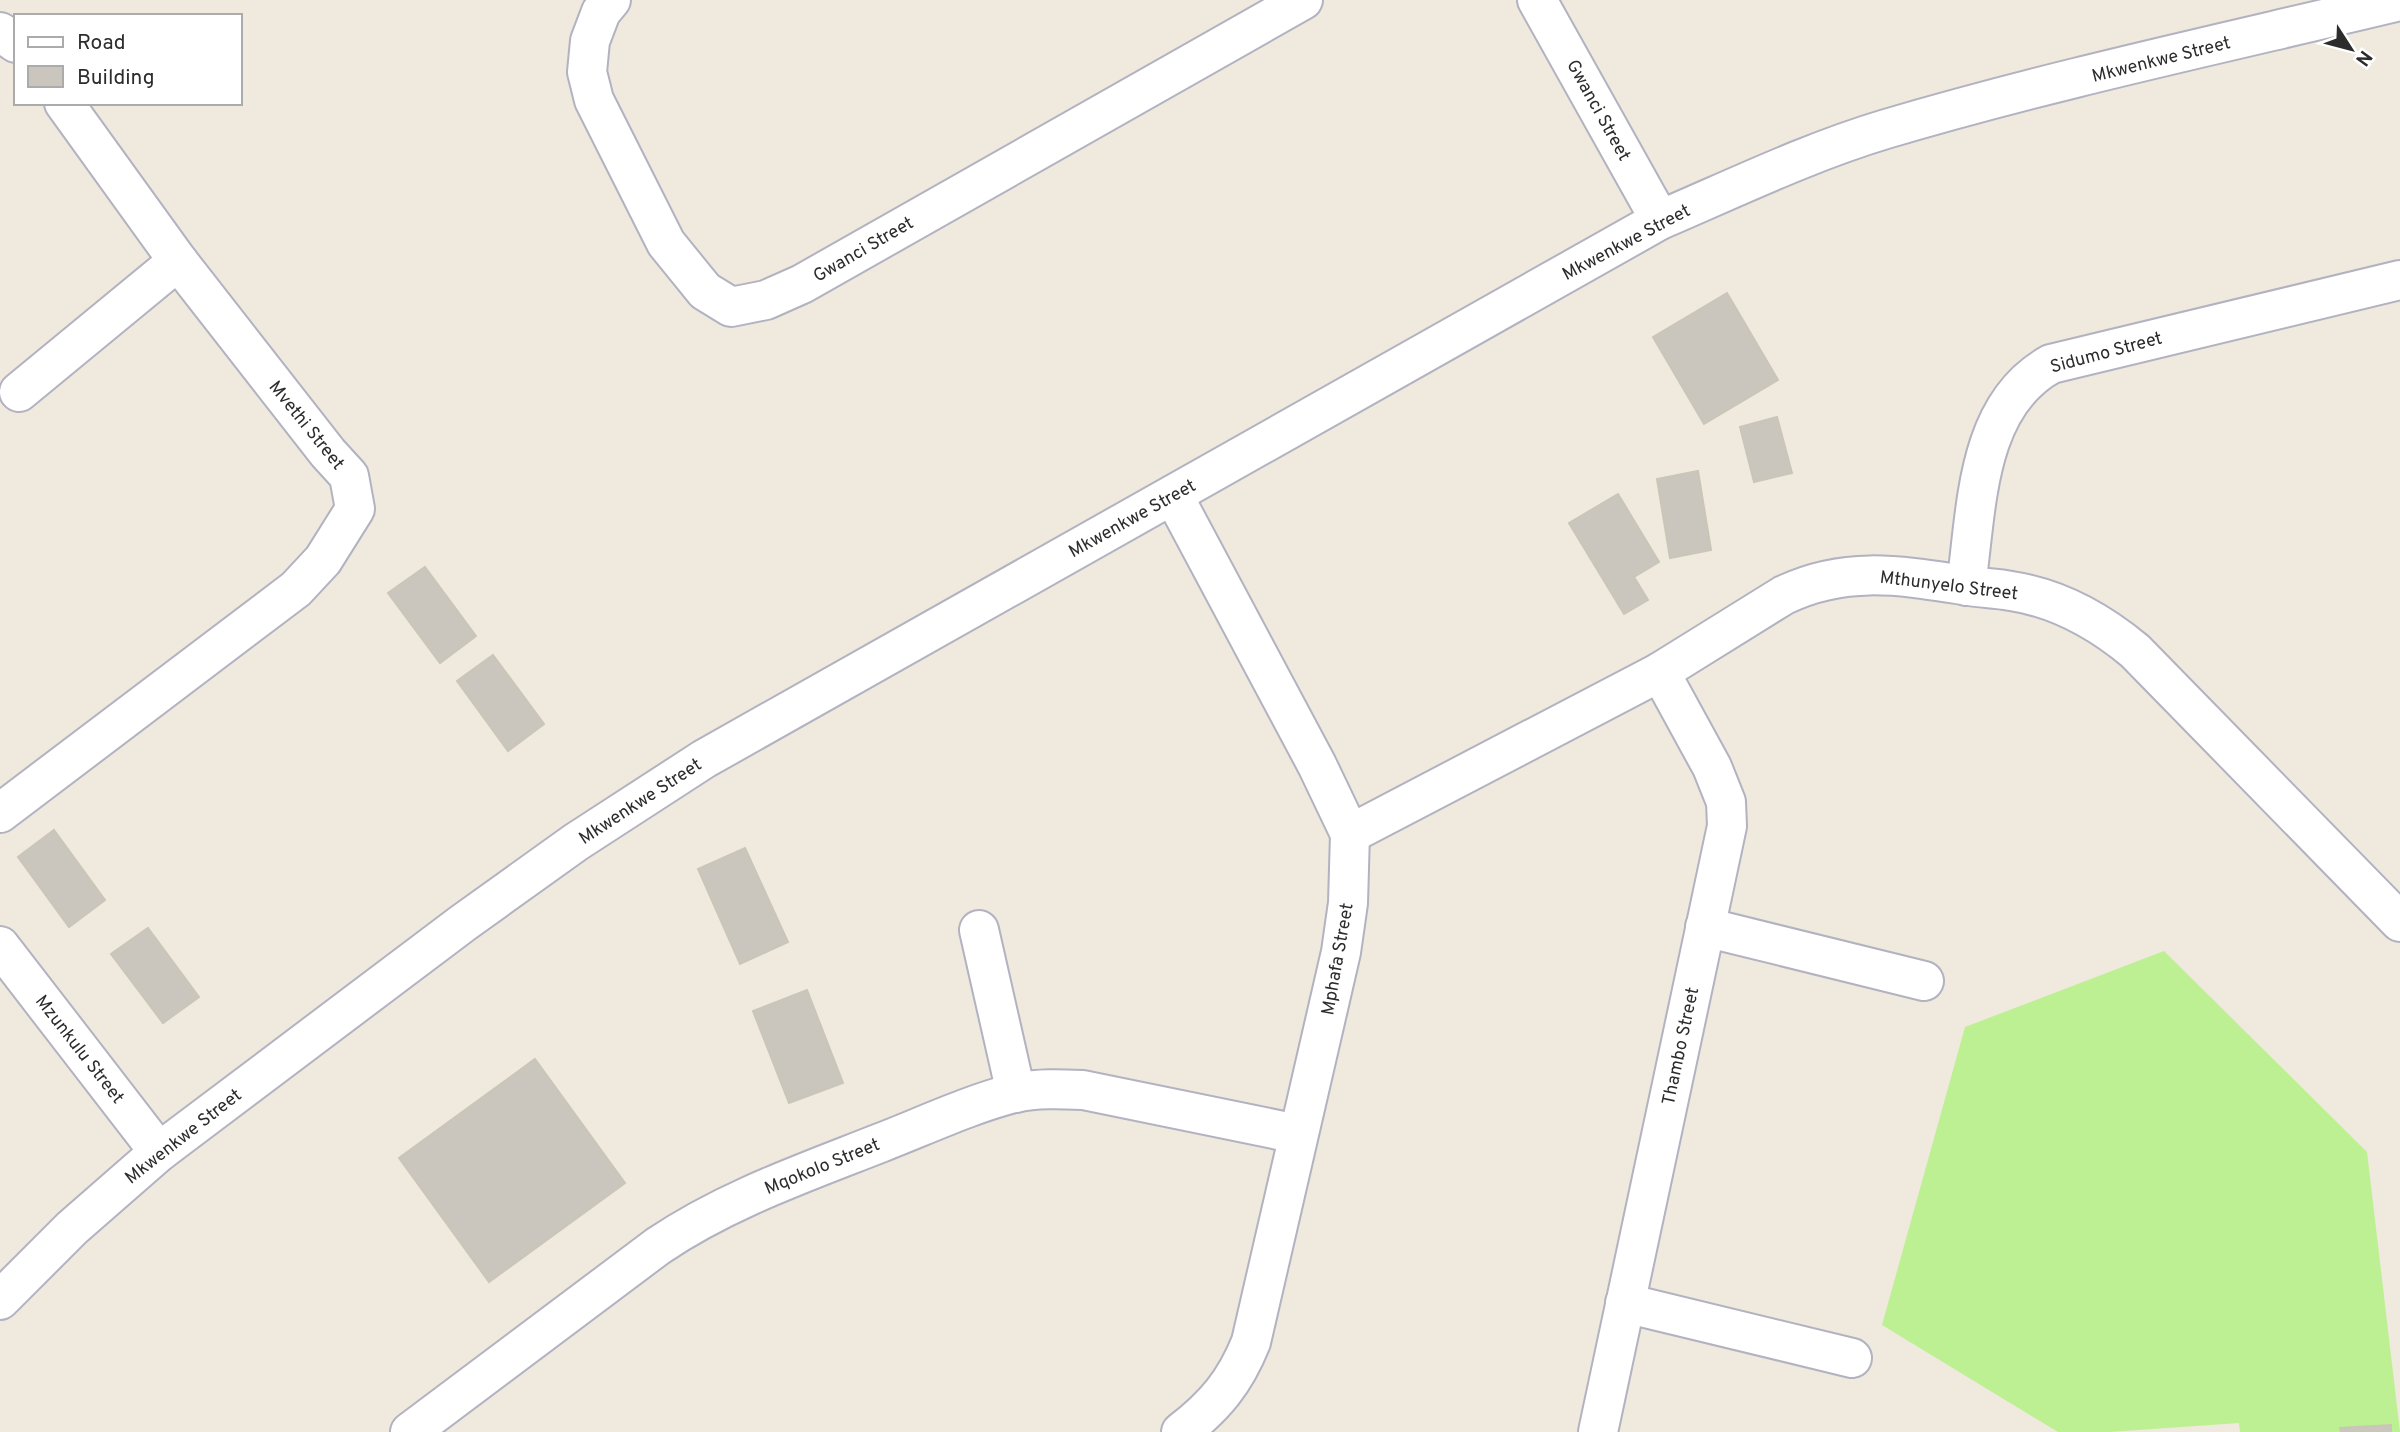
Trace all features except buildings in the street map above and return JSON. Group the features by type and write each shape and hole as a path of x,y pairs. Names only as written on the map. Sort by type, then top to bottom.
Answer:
{"street":[{"name":"Gwanci Street","path":"611,0 601,12 590,41 587,72 594,100 666,243 705,291 731,307 765,300 802,284 1303,0"},
{"name":"Gwanci Street","path":"1537,0 1660,220"},
{"name":"Mkwenkwe Street","path":"0,1300 72,1228 159,1152 463,923 599,827 704,760 1660,220 1823,151 1885,129 2049,85 2400,1"},
{"name":"Mvethi Street","path":"0,813 296,589 323,560 355,509 349,476 328,453 178,261 65,105"},
{"path":"19,393 178,261"},
{"name":"Sidumo Street","path":"1966,586 1981,477 1996,424 2008,402 2036,372 2051,364 2400,280"},
{"name":"Mphafa Street","path":"1173,495 1318,765 1350,834 1348,903 1340,952 1251,1342 1240,1369 1222,1395 1181,1432"},
{"name":"Mthunyelo Street","path":"1350,834 1660,671 1784,595 1822,580 1855,575 1912,576 2041,598 2079,613 2110,630 2135,651 2400,922"},
{"name":"Thambo Street","path":"1598,1432 1727,826 1726,802 1712,767 1660,671"},
{"path":"1705,927 1924,981"},
{"path":"979,930 1016,1093"},
{"name":"Mzunkulu Street","path":"0,946 159,1152"},
{"name":"Mqokolo Street","path":"410,1432 692,1223 773,1185 971,1107 1016,1093 1051,1089 1083,1090 1298,1133"},
{"path":"1625,1303 1852,1358"}],"green space":[{"path":"2164,951 2367,1152 2400,1432 2240,1432 2239,1423 2109,1432 2058,1432 1882,1325 1965,1027"}]}
